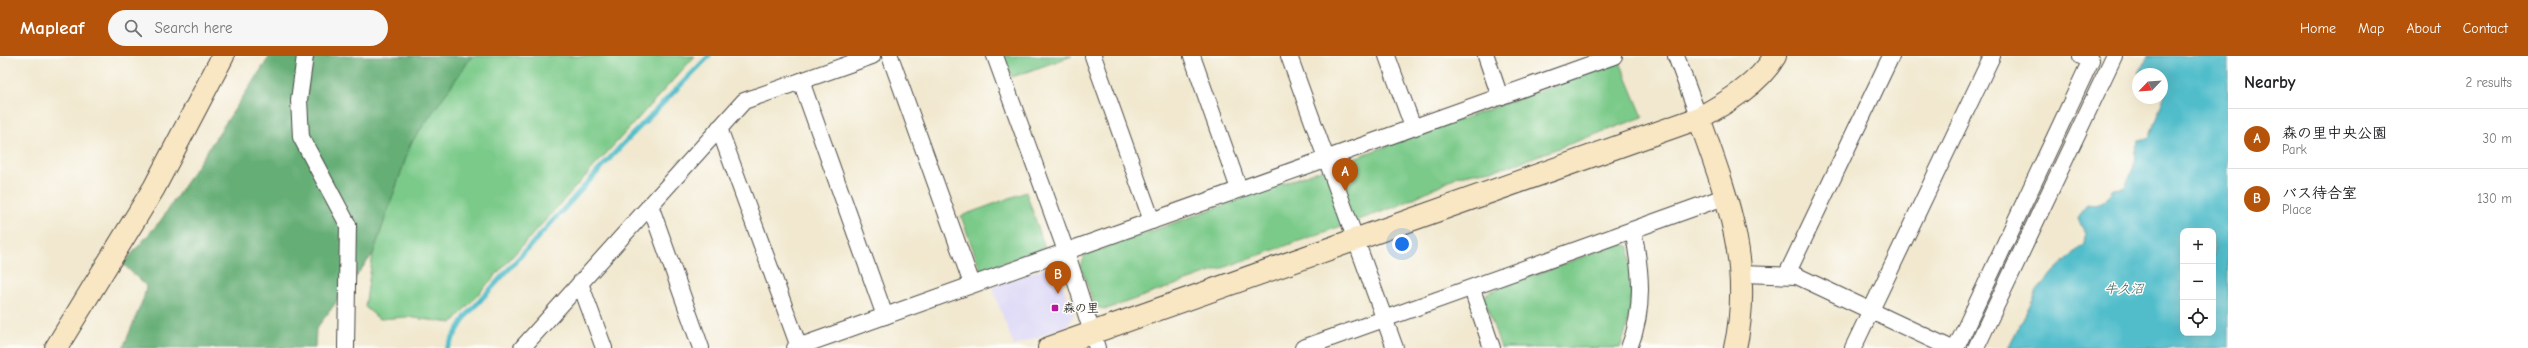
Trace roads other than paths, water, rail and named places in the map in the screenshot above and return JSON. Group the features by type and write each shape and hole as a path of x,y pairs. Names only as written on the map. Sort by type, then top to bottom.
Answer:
{"street":[{"path":"56,348 154,188 223,56"},
{"path":"305,56 298,118 301,136 348,225 346,348"},
{"path":"522,348 744,101 872,56"},
{"path":"890,56 972,284"},
{"path":"995,56 1066,251 1095,340"},
{"path":"1093,56 1152,220"},
{"path":"1192,56 1239,189"},
{"path":"1290,56 1395,348"},
{"path":"1387,56 1413,127"},
{"path":"1486,56 1500,97"},
{"path":"719,128 797,347 1500,97 1586,61 1614,56"},
{"path":"1676,56 1727,196 1733,218 1741,274 1741,306 1735,348"},
{"path":"1049,348 1095,340 1355,239 1699,118 1740,92 1760,74 1775,56"},
{"path":"1787,274 1891,56"},
{"path":"1853,348 1992,56"},
{"path":"1956,348 2091,60 2081,56"},
{"path":"1976,348 2114,56"},
{"path":"801,81 885,316"},
{"path":"1303,348 1472,289 1727,196"},
{"path":"650,205 701,348"},
{"path":"1629,348 1641,300 1639,258 1633,230"},
{"path":"1741,274 1787,274 1797,276 1950,348"},
{"path":"580,283 604,348"},
{"path":"1472,289 1492,348"}],"water":[{"name":"牛久沼","path":"2148,56 2228,56 2228,348 2008,348 2037,291 2054,271 2084,244 2085,233 2078,219 2087,204 2092,205 2104,202 2114,189 2125,187 2134,166 2135,151 2139,140 2149,138 2161,104 2168,104 2168,68 2142,68"}],"waterway":[{"path":"447,348 466,316 622,145 709,56"}],"place":[{"name":"森の里中央公園","path":"1345,191"},
{"name":"バス待合室","path":"1058,294"},
{"name":"森の里","path":"1055,308"}]}
